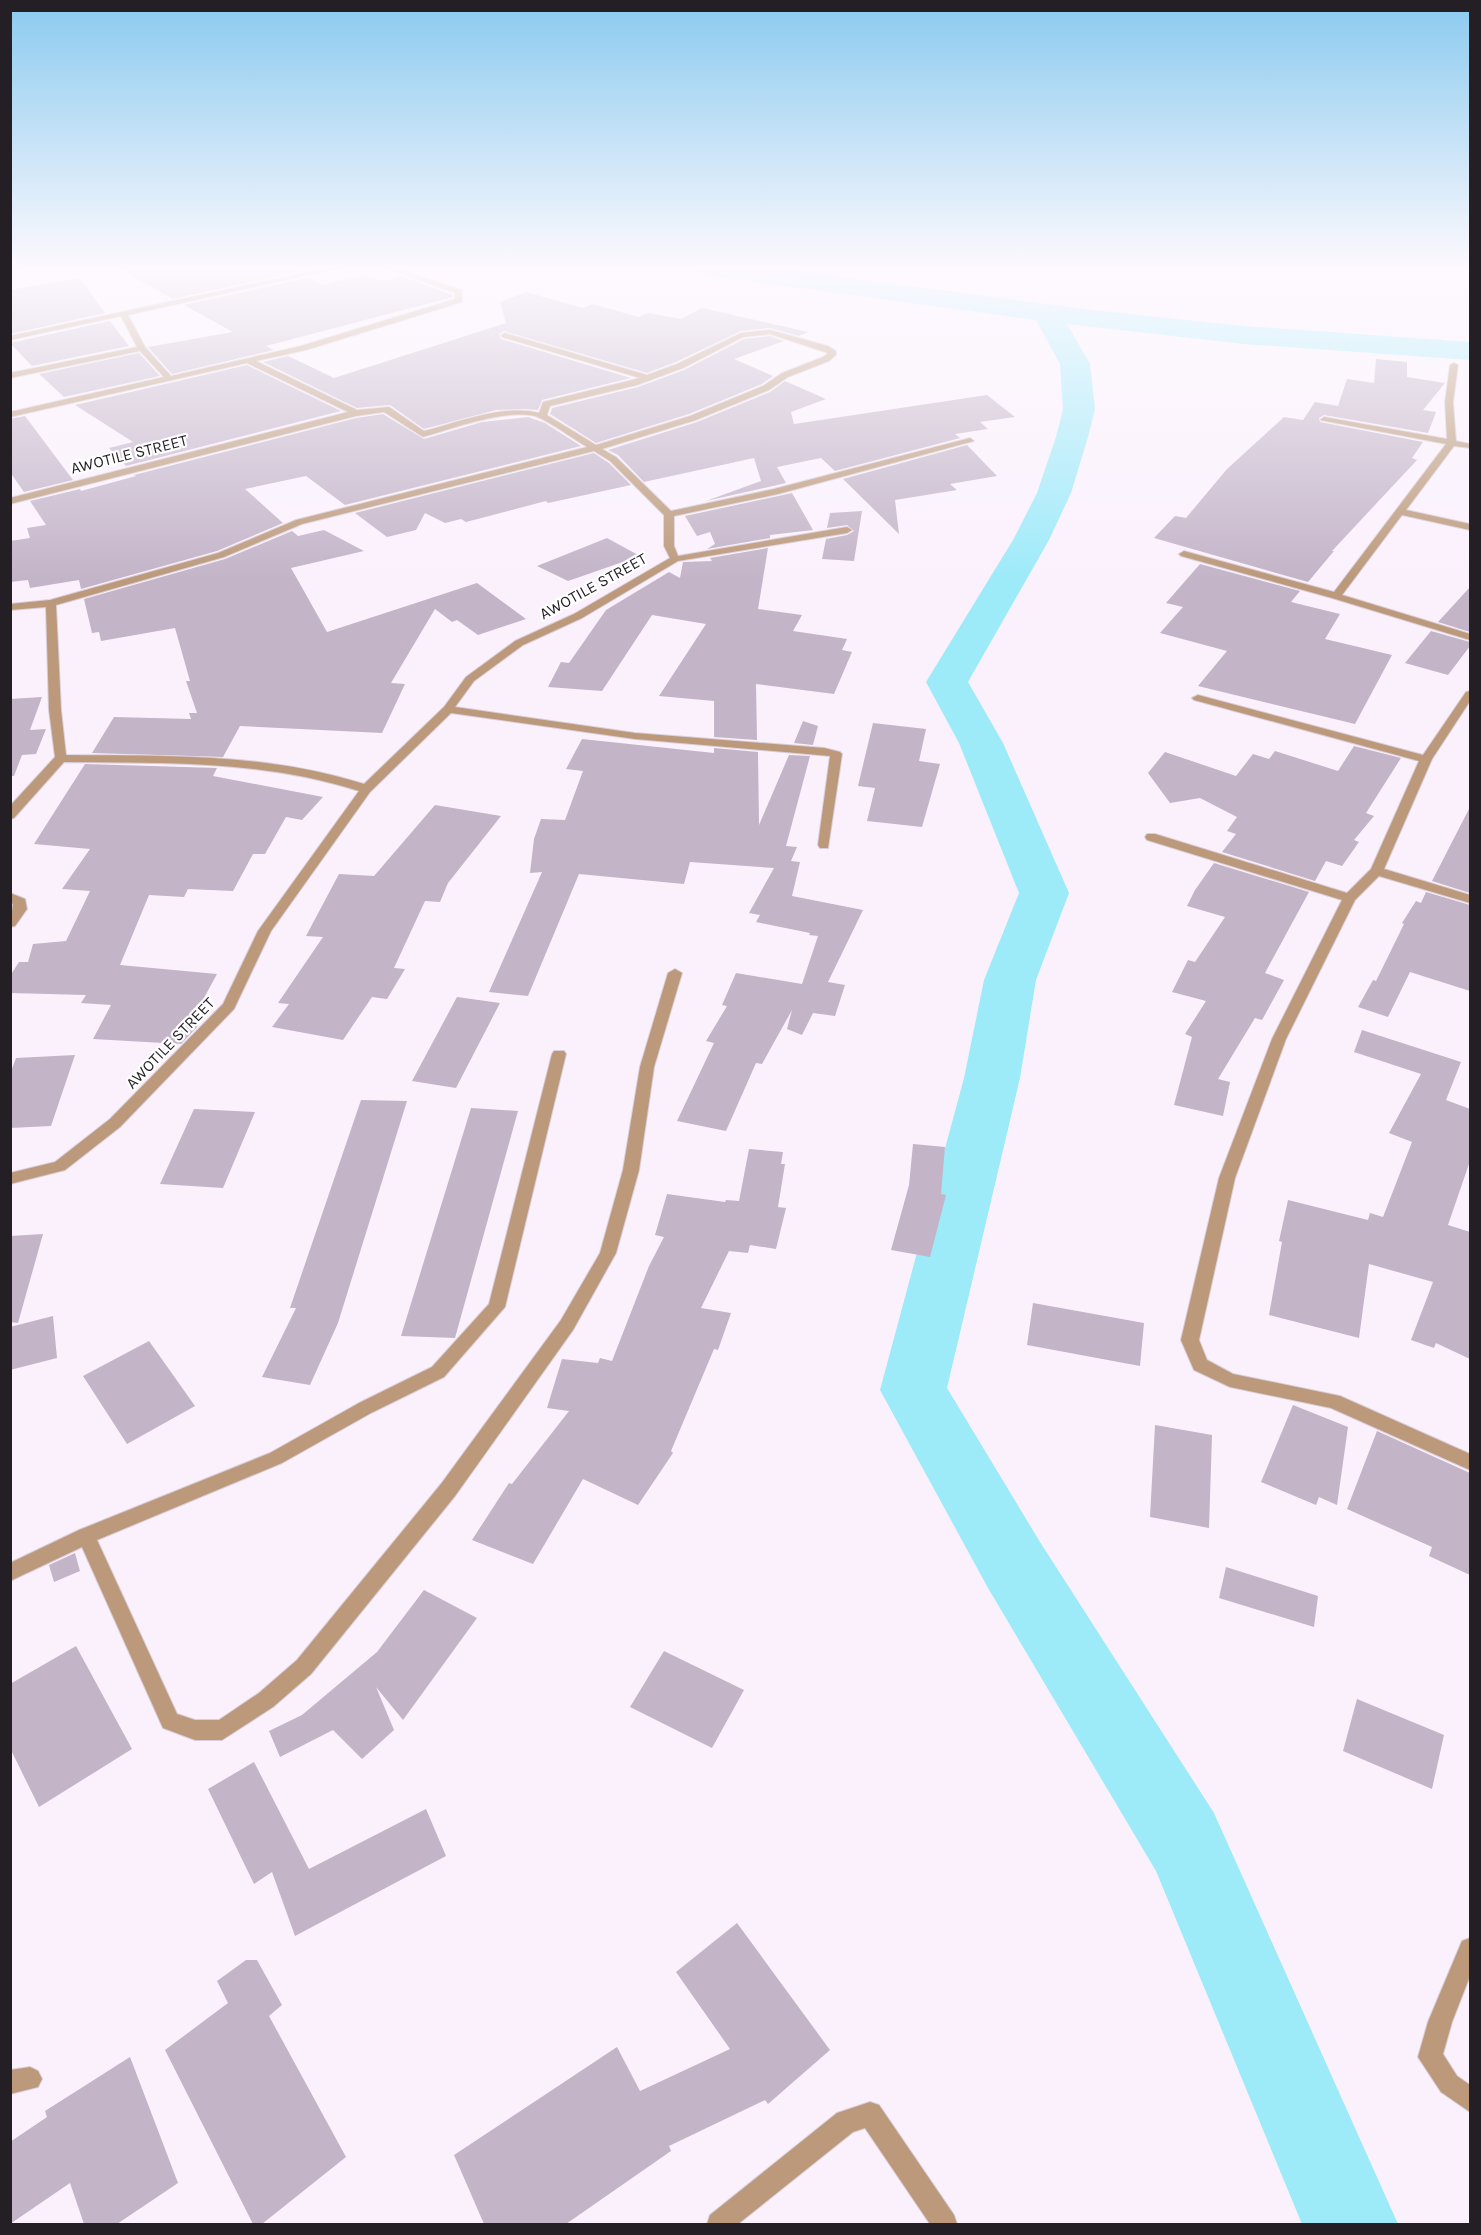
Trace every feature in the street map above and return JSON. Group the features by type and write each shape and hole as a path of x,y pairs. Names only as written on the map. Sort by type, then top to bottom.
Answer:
{"street":[{"path":"10,376 27,372"},
{"path":"164,372 171,380"},
{"path":"10,415 201,372"},
{"path":"274,372 356,412"},
{"path":"629,372 648,378"},
{"path":"542,416 546,404 663,372"},
{"path":"10,607 51,603 221,555 299,522 595,448 693,418 766,388 791,372"},
{"path":"1336,596 1452,442 1449,402 1453,372"},
{"name":"AWOTILE STREET","path":"10,501 356,412 386,409 423,434 492,416 525,412 542,416 613,459 669,514 669,546 675,559 578,616 519,643 470,679 448,709 366,789 266,931 229,1006 115,1122 60,1166 10,1179"},
{"path":"1324,420 1470,446"},
{"path":"669,514 775,492 970,441"},
{"path":"1398,511 1470,527"},
{"path":"675,559 847,530"},
{"path":"1184,554 1336,596 1470,637"},
{"path":"51,603 55,710 61,759"},
{"path":"1470,694 1426,759 1377,871 1349,898 1279,1039 1227,1178 1190,1340 1200,1365 1230,1380 1334,1401 1470,1462"},
{"path":"1198,698 1426,759"},
{"path":"448,709 520,721 725,746 824,751 836,754 824,845"},
{"path":"10,815 19,802 61,759 228,761 322,775 366,789"},
{"path":"1150,837 1349,898"},
{"path":"1377,871 1470,899"},
{"path":"10,897 20,902 20,909 10,923"},
{"path":"86,1536 170,1721 195,1730 222,1730 266,1700 304,1667 448,1490 567,1325 608,1254 631,1170 647,1067 675,973"},
{"path":"10,1573 86,1536 276,1458 365,1408 438,1372 496,1306 559,1054"},
{"path":"1470,1949 1440,2022 1430,2057 1449,2084 1470,2100"},
{"path":"719,2224 846,2122 870,2115 945,2224"}],"building":[{"path":"157,372 160,376 64,397 39,374"},
{"path":"216,372 262,372 341,411 126,466 109,448 133,442 75,405"},
{"path":"284,372 322,372 334,378 352,372 612,372 631,378 542,400 538,410 496,410 424,429 390,405 357,408"},
{"path":"678,372 765,372 773,376 762,384 689,414 596,443 550,414 552,408 638,387"},
{"path":"1375,372 1407,372 1407,377 1445,383 1423,410 1436,412 1428,433 1324,415 1319,418 1320,422 1423,442 1412,458 1417,460 1332,551 1334,551 1308,582 1154,538 1175,516 1186,518 1227,469 1284,417 1303,420 1315,402 1338,406 1347,379 1374,383"},
{"path":"785,381 826,399 791,412 794,424 987,395 1015,417 980,422 988,429 955,434 960,438 835,471 821,458 777,467 786,483 706,501 761,481 754,458 644,482 618,455 608,450 697,422 770,392"},
{"path":"383,414 424,439 482,422 528,417 545,423 581,446 345,505 306,476 245,489 283,523 217,551 81,589 79,580 30,588 28,580 10,582 10,541 30,538 27,528 46,525 30,501 80,489 81,491 136,476 134,475 356,418"},
{"path":"25,416 73,480 24,492 10,472 10,419"},
{"path":"967,445 997,476 950,484 957,490 895,500 899,534 843,479"},
{"path":"594,453 609,463 631,485 548,503 546,501 466,522 461,519 445,523 425,513 416,530 387,537 355,513"},
{"path":"792,493 813,530 770,535 770,538 707,549 715,544 710,532 697,536 685,516"},
{"path":"862,511 854,561 822,559 826,539 847,535 854,531 847,525 827,528 830,513"},
{"path":"324,530 364,551 291,568 327,632 477,583 526,619 478,635 457,620 452,622 435,609 391,683 405,684 382,733 240,726 223,757 92,753 114,717 191,719 189,713 197,713 186,681 190,681 175,628 101,641 99,632 92,633 84,599 225,559 292,531 298,536"},
{"path":"607,538 640,556 568,581 537,566"},
{"path":"768,548 758,609 802,615 793,631 847,639 842,650 852,652 834,694 756,684 757,740 714,737 714,701 659,696 706,624 652,615 602,691 548,687 561,662 569,663 606,610 669,572 680,578 683,562 712,561 710,558"},
{"path":"1200,564 1300,591 1291,602 1340,614 1325,639 1392,655 1355,724 1198,686 1227,651 1160,633 1183,607 1166,603"},
{"path":"1470,587 1470,632 1438,622"},
{"path":"1431,631 1470,642 1470,646 1448,675 1405,663"},
{"path":"42,697 30,730 46,729 36,754 22,755 14,776 10,776 10,699"},
{"path":"803,721 818,726 813,745 794,743"},
{"path":"873,723 926,729 919,761 940,764 922,827 867,821 875,788 858,786"},
{"path":"582,739 714,753 714,748 758,752 759,825 789,755 810,756 786,846 797,847 791,861 800,862 792,896 863,910 828,982 845,985 835,1016 813,1013 802,1035 787,1029 792,1010 762,1064 756,1063 726,1131 677,1121 714,1043 706,1041 727,1006 722,1005 736,973 802,984 818,936 756,922 760,915 749,913 774,868 690,862 684,884 579,874 528,996 489,992 542,872 530,873 534,839 541,819 565,820 583,771 566,769"},
{"path":"1354,746 1401,758 1366,813 1374,816 1354,840 1359,842 1342,866 1326,861 1315,881 1222,852 1236,834 1227,831 1237,817 1200,798 1170,803 1148,773 1165,752 1236,776 1253,754 1269,759 1275,751 1338,771"},
{"path":"85,764 217,768 213,776 323,797 302,820 286,817 265,854 253,854 233,891 188,889 184,897 149,895 120,965 217,974 198,1009 206,1009 197,1027 181,1044 93,1039 111,1005 81,1003 86,995 10,993 10,976 19,962 28,962 33,944 66,941 90,891 62,889 90,849 34,844"},
{"path":"435,805 501,816 448,883 440,902 425,901 394,968 405,969 387,999 372,997 343,1040 272,1027 289,1004 278,1003 323,937 306,936 339,874 374,876"},
{"path":"1470,807 1470,893 1432,881"},
{"path":"1214,863 1309,892 1265,973 1284,980 1262,1020 1255,1018 1218,1079 1230,1082 1223,1116 1174,1105 1192,1037 1185,1034 1206,1001 1172,992 1188,960 1195,962 1225,917 1187,906"},
{"path":"1426,892 1470,905 1470,991 1410,972 1388,1017 1358,1007 1373,980 1376,981 1404,924 1402,923 1416,901 1421,903"},
{"path":"457,997 500,1003 456,1088 412,1081"},
{"path":"1362,1030 1461,1062 1446,1100 1470,1109 1470,1161 1448,1225 1470,1232 1470,1359 1436,1343 1434,1348 1411,1340 1433,1282 1369,1264 1359,1338 1269,1315 1282,1242 1279,1241 1288,1200 1368,1220 1370,1213 1383,1217 1412,1142 1389,1133 1421,1074 1354,1052"},
{"path":"75,1055 51,1126 10,1128 10,1074 16,1058"},
{"path":"361,1100 407,1101 338,1323 310,1385 262,1377 296,1308 290,1308"},
{"path":"471,1108 518,1111 455,1338 401,1336"},
{"path":"194,1109 255,1112 223,1188 160,1184"},
{"path":"913,1144 945,1147 941,1194 946,1195 930,1257 891,1250 909,1185"},
{"path":"749,1149 783,1152 781,1164 785,1164 778,1207 786,1208 776,1249 750,1245 748,1253 729,1251 701,1308 731,1313 718,1350 714,1349 671,1451 673,1453 638,1505 583,1479 533,1564 472,1540 509,1483 512,1484 569,1411 547,1408 562,1359 598,1363 600,1358 612,1361 649,1266 664,1237 655,1235 667,1194 725,1202 726,1200 739,1201"},
{"path":"43,1234 18,1323 10,1322 10,1236"},
{"path":"1033,1303 1144,1323 1140,1366 1027,1345"},
{"path":"53,1316 57,1358 10,1370 10,1327"},
{"path":"149,1341 195,1406 127,1444 83,1376"},
{"path":"1293,1405 1348,1427 1337,1505 1319,1497 1316,1505 1261,1482"},
{"path":"1155,1425 1212,1435 1209,1528 1150,1517"},
{"path":"1377,1431 1470,1473 1470,1575 1429,1556 1432,1547 1347,1509"},
{"path":"75,1553 80,1571 54,1582 49,1565"},
{"path":"1226,1567 1318,1596 1314,1627 1219,1598"},
{"path":"424,1590 477,1618 403,1720 376,1687 394,1730 362,1759 333,1730 280,1757 269,1731 302,1715 377,1652"},
{"path":"76,1646 132,1749 39,1807 10,1748 10,1684"},
{"path":"664,1651 744,1690 712,1748 630,1707"},
{"path":"1357,1699 1444,1735 1432,1789 1343,1751"},
{"path":"254,1762 309,1869 426,1809 446,1856 295,1936 272,1872 254,1884 208,1789"},
{"path":"737,1923 830,2050 768,2104 765,2100 669,2146 671,2151 566,2224 484,2224 454,2155 617,2047 640,2091 730,2049 676,1972"},
{"path":"246,1960 257,1960 282,2005 269,2016 346,2157 262,2224 253,2224 165,2050 228,2003 217,1981"},
{"path":"130,2057 178,2183 117,2224 84,2224 70,2183 10,2224 10,2142 47,2117 45,2111"}],"waterway":[{"path":"1076,372 1079,409 1054,493 1031,540 947,682 981,743 1044,893 1010,980 992,1078 913,1390 1014,1565 1185,1842 1350,2224"}]}
